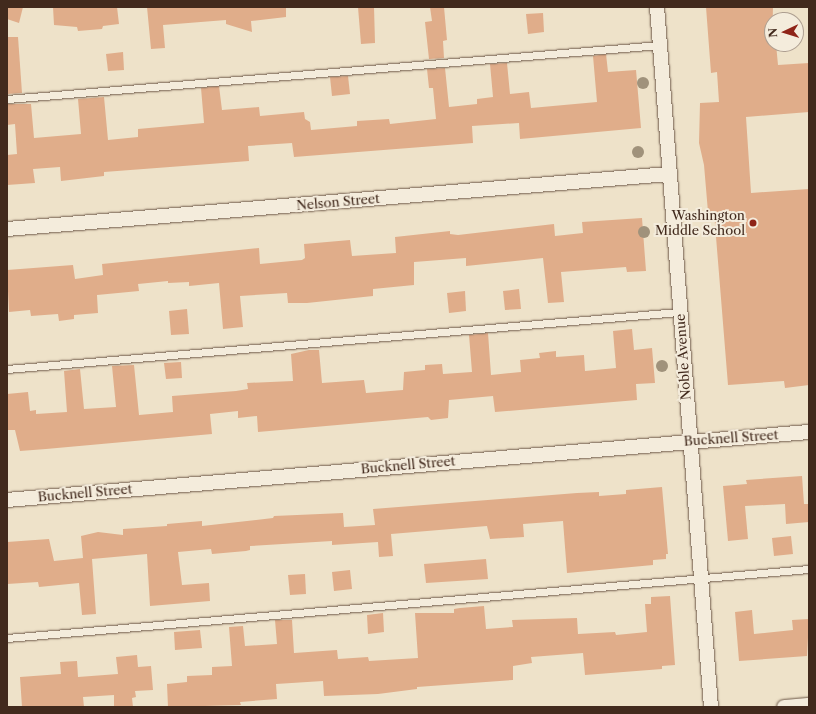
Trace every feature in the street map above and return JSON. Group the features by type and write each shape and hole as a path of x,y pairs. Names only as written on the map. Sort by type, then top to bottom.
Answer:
{"street":[{"name":"Noble Avenue","path":"657,7 689,441 711,707"},
{"name":"Nelson Street","path":"7,229 669,174"},
{"name":"Bucknell Street","path":"7,500 809,432"},
{"path":"784,707 809,705"}],"lane":[{"path":"7,99 660,45"},
{"path":"7,368 680,312"},
{"path":"7,638 809,569"}],"building":[{"path":"7,7 23,7 19,23 7,19"},
{"path":"53,7 117,7 119,24 103,26 102,29 78,31 77,27 54,25"},
{"path":"147,7 286,7 286,17 251,21 252,32 226,24 226,20 163,25 165,48 151,49"},
{"path":"358,7 374,7 375,43 361,44"},
{"path":"430,7 444,7 447,40 443,41 444,58 429,59 425,22 432,21"},
{"name":"Washington Middle School","path":"706,7 773,7 773,12 764,12 764,52 777,52 778,65 809,63 809,112 746,117 751,193 809,189 809,385 785,388 784,381 728,385 714,212 708,212 704,165 699,143 700,103 719,102 717,72 711,73"},
{"path":"543,13 544,32 528,34 526,14"},
{"path":"7,37 18,37 22,93 7,94"},
{"path":"123,52 124,70 108,71 106,54"},
{"path":"606,54 608,72 636,70 641,128 520,139 519,123 472,126 473,143 294,157 292,143 248,146 249,161 104,172 104,176 61,181 60,167 33,169 35,183 7,185 7,155 17,154 15,124 7,125 7,104 31,104 34,138 81,134 78,99 104,97 108,140 138,137 138,129 204,123 201,88 219,86 222,110 259,107 260,116 304,112 305,119 310,122 311,130 357,126 357,121 389,119 390,124 436,119 433,88 429,88 427,69 445,68 449,107 477,104 477,99 493,97 490,64 507,63 510,94 529,92 531,108 597,102 593,56"},
{"path":"348,76 350,94 332,96 330,77"},
{"path":"642,218 646,271 627,272 626,267 561,272 564,302 548,303 543,258 466,266 466,258 414,262 414,285 373,289 373,296 307,303 288,303 287,293 240,296 243,327 223,329 219,283 189,286 189,282 168,283 168,281 138,284 139,291 97,295 98,313 74,315 74,319 59,321 58,314 31,316 30,310 9,312 7,270 73,265 75,279 103,275 102,264 259,248 260,264 302,260 305,258 304,244 350,240 352,256 396,253 395,237 450,231 450,234 458,235 554,224 555,236 583,233 582,222"},
{"path":"519,289 521,309 505,310 503,291"},
{"path":"465,291 466,311 449,313 447,293"},
{"path":"187,309 189,334 171,335 169,311"},
{"path":"632,329 634,350 652,348 655,383 636,384 637,400 495,412 493,396 449,400 448,418 431,420 428,417 258,432 257,416 238,418 238,411 210,414 212,434 20,451 15,430 7,430 7,394 28,392 30,411 36,410 36,414 67,412 64,371 80,369 84,409 116,407 112,366 134,365 139,415 173,412 172,396 248,389 247,383 293,381 291,354 309,350 319,350 322,383 364,380 366,393 403,390 404,372 425,370 425,365 442,364 443,374 472,372 469,335 488,333 491,375 521,372 520,360 540,358 539,353 556,351 556,357 584,355 585,371 616,368 613,331"},
{"path":"181,362 182,378 166,379 164,363"},
{"path":"802,476 804,504 808,504 809,522 786,524 785,504 745,506 748,539 728,541 723,486 747,484 746,480"},
{"path":"662,487 668,554 666,554 666,559 653,560 653,565 567,573 563,521 523,524 524,537 490,539 487,526 391,534 393,556 379,557 378,542 332,545 332,541 250,546 250,550 246,551 212,554 211,549 178,552 182,585 209,583 210,601 150,606 147,554 92,559 96,614 82,615 79,583 39,587 38,582 7,584 7,542 49,539 54,561 83,558 81,536 98,532 123,535 123,529 167,526 167,524 202,521 202,526 273,518 274,516 343,513 344,527 375,525 373,509 577,493 599,492 599,496 626,494 626,490"},
{"path":"791,536 793,554 774,556 772,538"},
{"path":"486,559 488,579 426,583 424,564"},
{"path":"350,570 352,589 334,591 332,572"},
{"path":"305,574 306,594 290,595 288,575"},
{"path":"670,596 675,665 662,666 662,669 585,675 583,653 531,657 532,663 513,666 513,680 417,687 417,689 378,694 324,696 323,681 276,684 277,699 240,702 241,705 168,707 167,684 187,682 187,676 212,675 212,667 232,666 229,627 243,626 245,646 277,644 275,620 292,620 294,653 337,650 338,659 368,657 369,661 418,658 415,613 454,613 454,609 484,606 486,629 513,627 512,620 577,618 578,634 615,632 616,635 647,632 645,604 651,604 651,597"},
{"path":"752,610 754,634 793,630 792,620 809,619 807,656 739,661 735,612"},
{"path":"383,613 384,632 368,634 367,615"},
{"path":"200,630 202,648 175,650 174,632"},
{"path":"137,655 138,667 151,666 153,690 135,691 136,697 132,698 133,707 114,707 114,695 83,697 84,707 22,707 20,677 61,674 60,662 77,661 78,677 118,674 116,657"}],"place":[{"name":"Washington Middle School","path":"753,223"}]}
